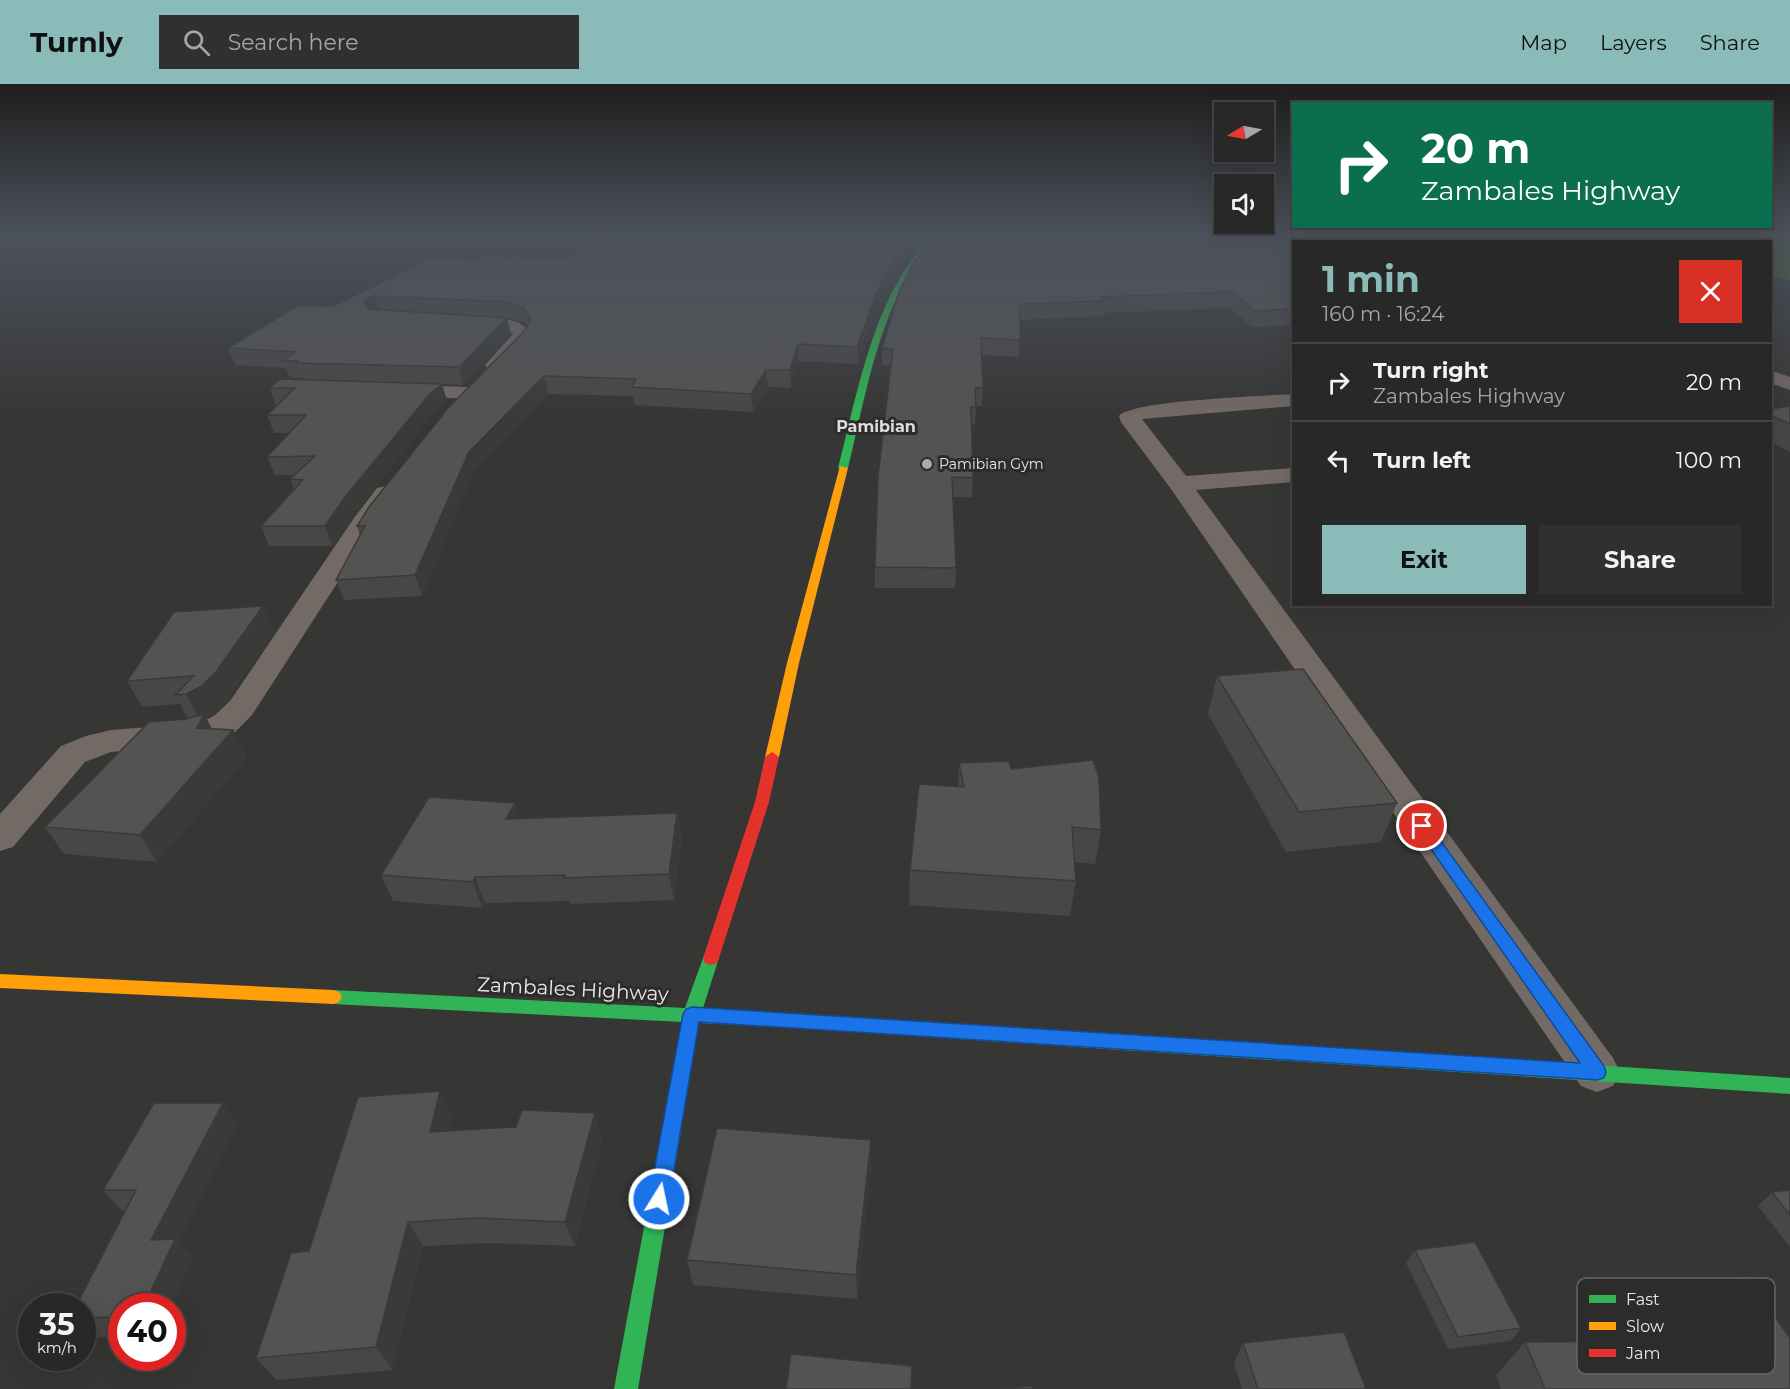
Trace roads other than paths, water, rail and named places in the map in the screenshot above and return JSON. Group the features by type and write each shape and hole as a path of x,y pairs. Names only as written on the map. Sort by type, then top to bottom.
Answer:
{"street":[{"path":"626,1389 692,1014 762,802 793,663 871,360 894,295"},
{"path":"436,321 510,326 519,328 524,333 520,340 444,419"},
{"path":"1772,377 1790,384"},
{"path":"385,391 468,393"},
{"path":"1292,400 1146,411 1130,416 1132,422 1180,484 1597,1072"},
{"path":"1180,484 1292,475"},
{"path":"0,838 73,754 87,746 108,740 214,731 229,721 241,708 363,523 400,476"},
{"name":"Zambales Highway","path":"0,981 692,1014 1790,1086"}],"place":[{"name":"Pamibian Gym","path":"927,464"}],"district":[{"name":"Pamibian","path":"876,426"}]}
